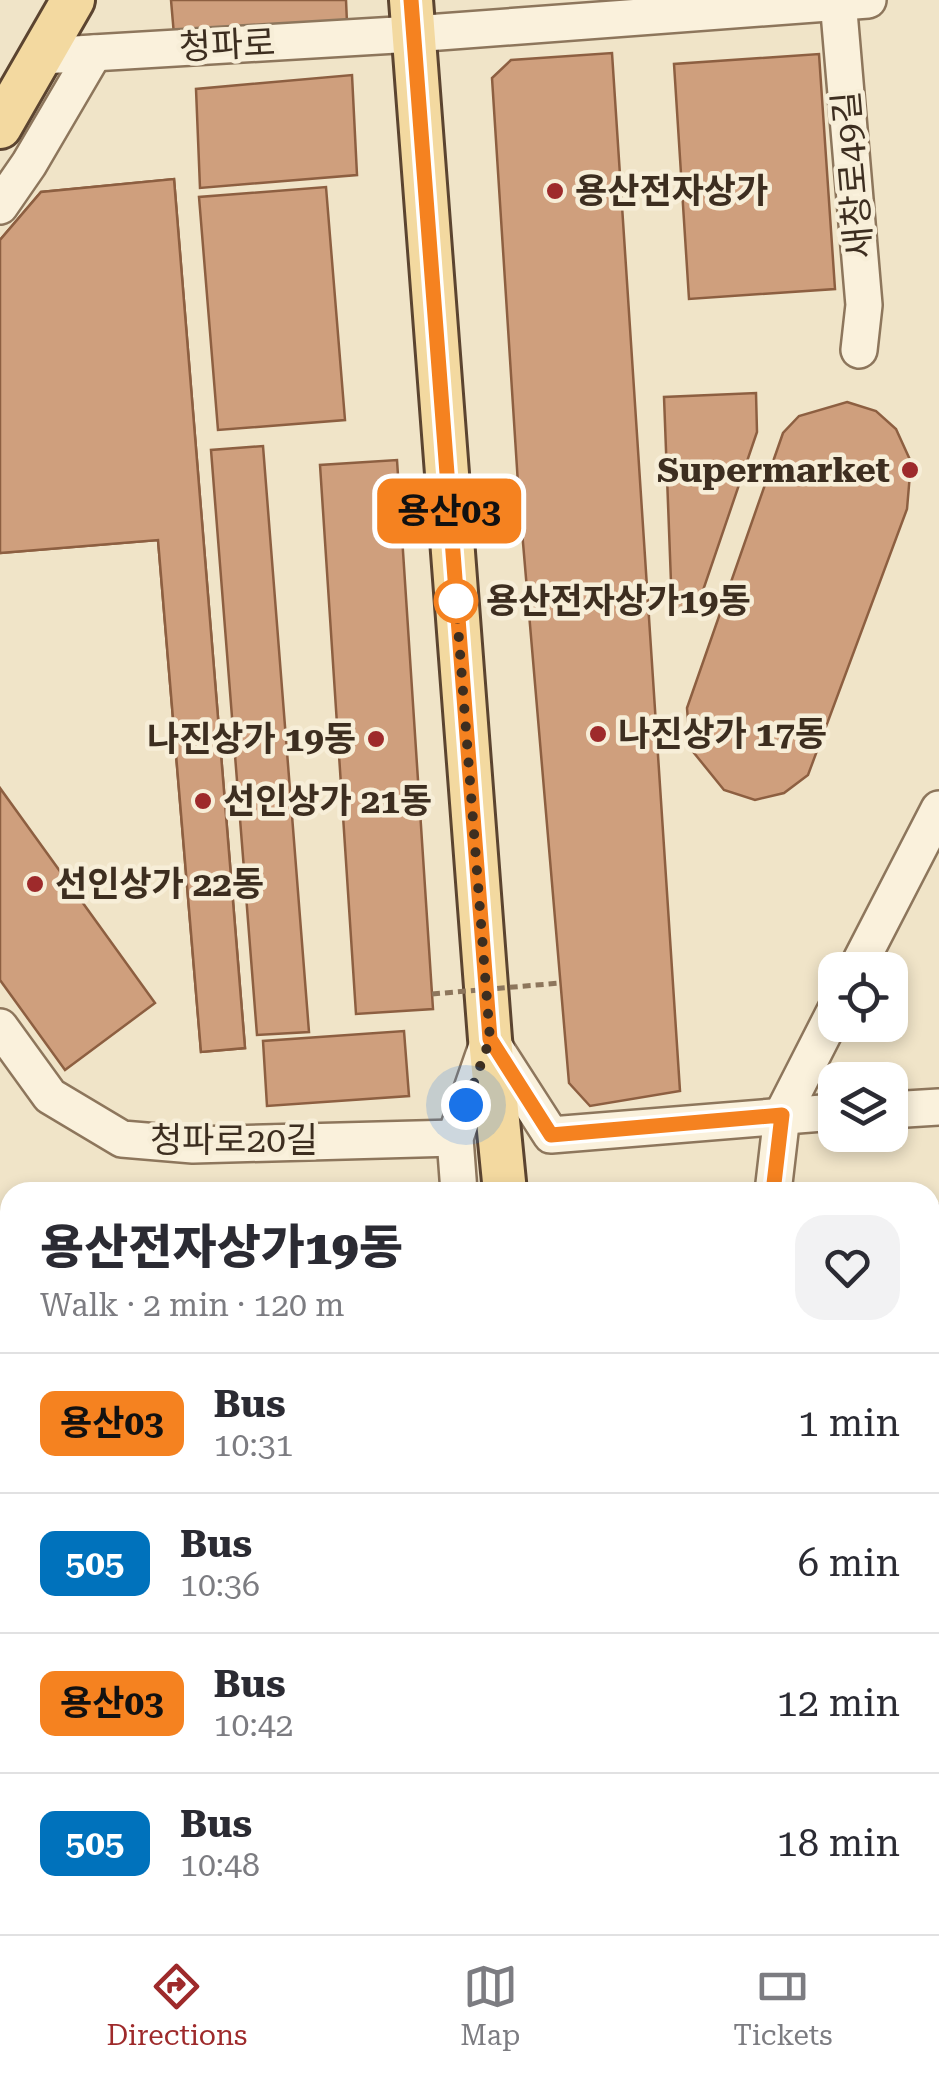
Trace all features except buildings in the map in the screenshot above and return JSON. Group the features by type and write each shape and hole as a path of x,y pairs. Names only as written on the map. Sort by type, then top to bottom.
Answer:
{"main road":[{"path":"0,127 73,0"},
{"path":"412,17 504,1182"}],"street":[{"name":"청파로","path":"42,56 412,17 848,1"},
{"name":"새창로49길","path":"848,1 864,305 859,350"},
{"path":"0,206 94,53"},
{"path":"865,952 939,809"},
{"name":"청파로20길","path":"0,1026 50,1096 122,1138 193,1145 455,1138"},
{"path":"490,1039 551,1135 818,1113"},
{"path":"458,1182 455,1138 490,1039"},
{"path":"774,1182 782,1115 819,1042"},
{"path":"908,1109 939,1107"}],"path":[{"path":"398,483 518,484"},
{"path":"432,994 560,984"}],"bus line":[{"name":"용산03","path":"411,0 490,1039 551,1135 782,1115 774,1182"}],"place":[{"name":"용산전자상가","path":"555,191"},
{"name":"Supermarket","path":"910,470"},
{"name":"용산전자상가19동","path":"456,601"},
{"name":"나진상가 17동","path":"598,734"},
{"name":"나진상가 19동","path":"376,739"},
{"name":"선인상가 21동","path":"203,801"},
{"name":"선인상가 22동","path":"35,884"}],"route":[{"path":"456,601 490,1039 466,1105"}]}
